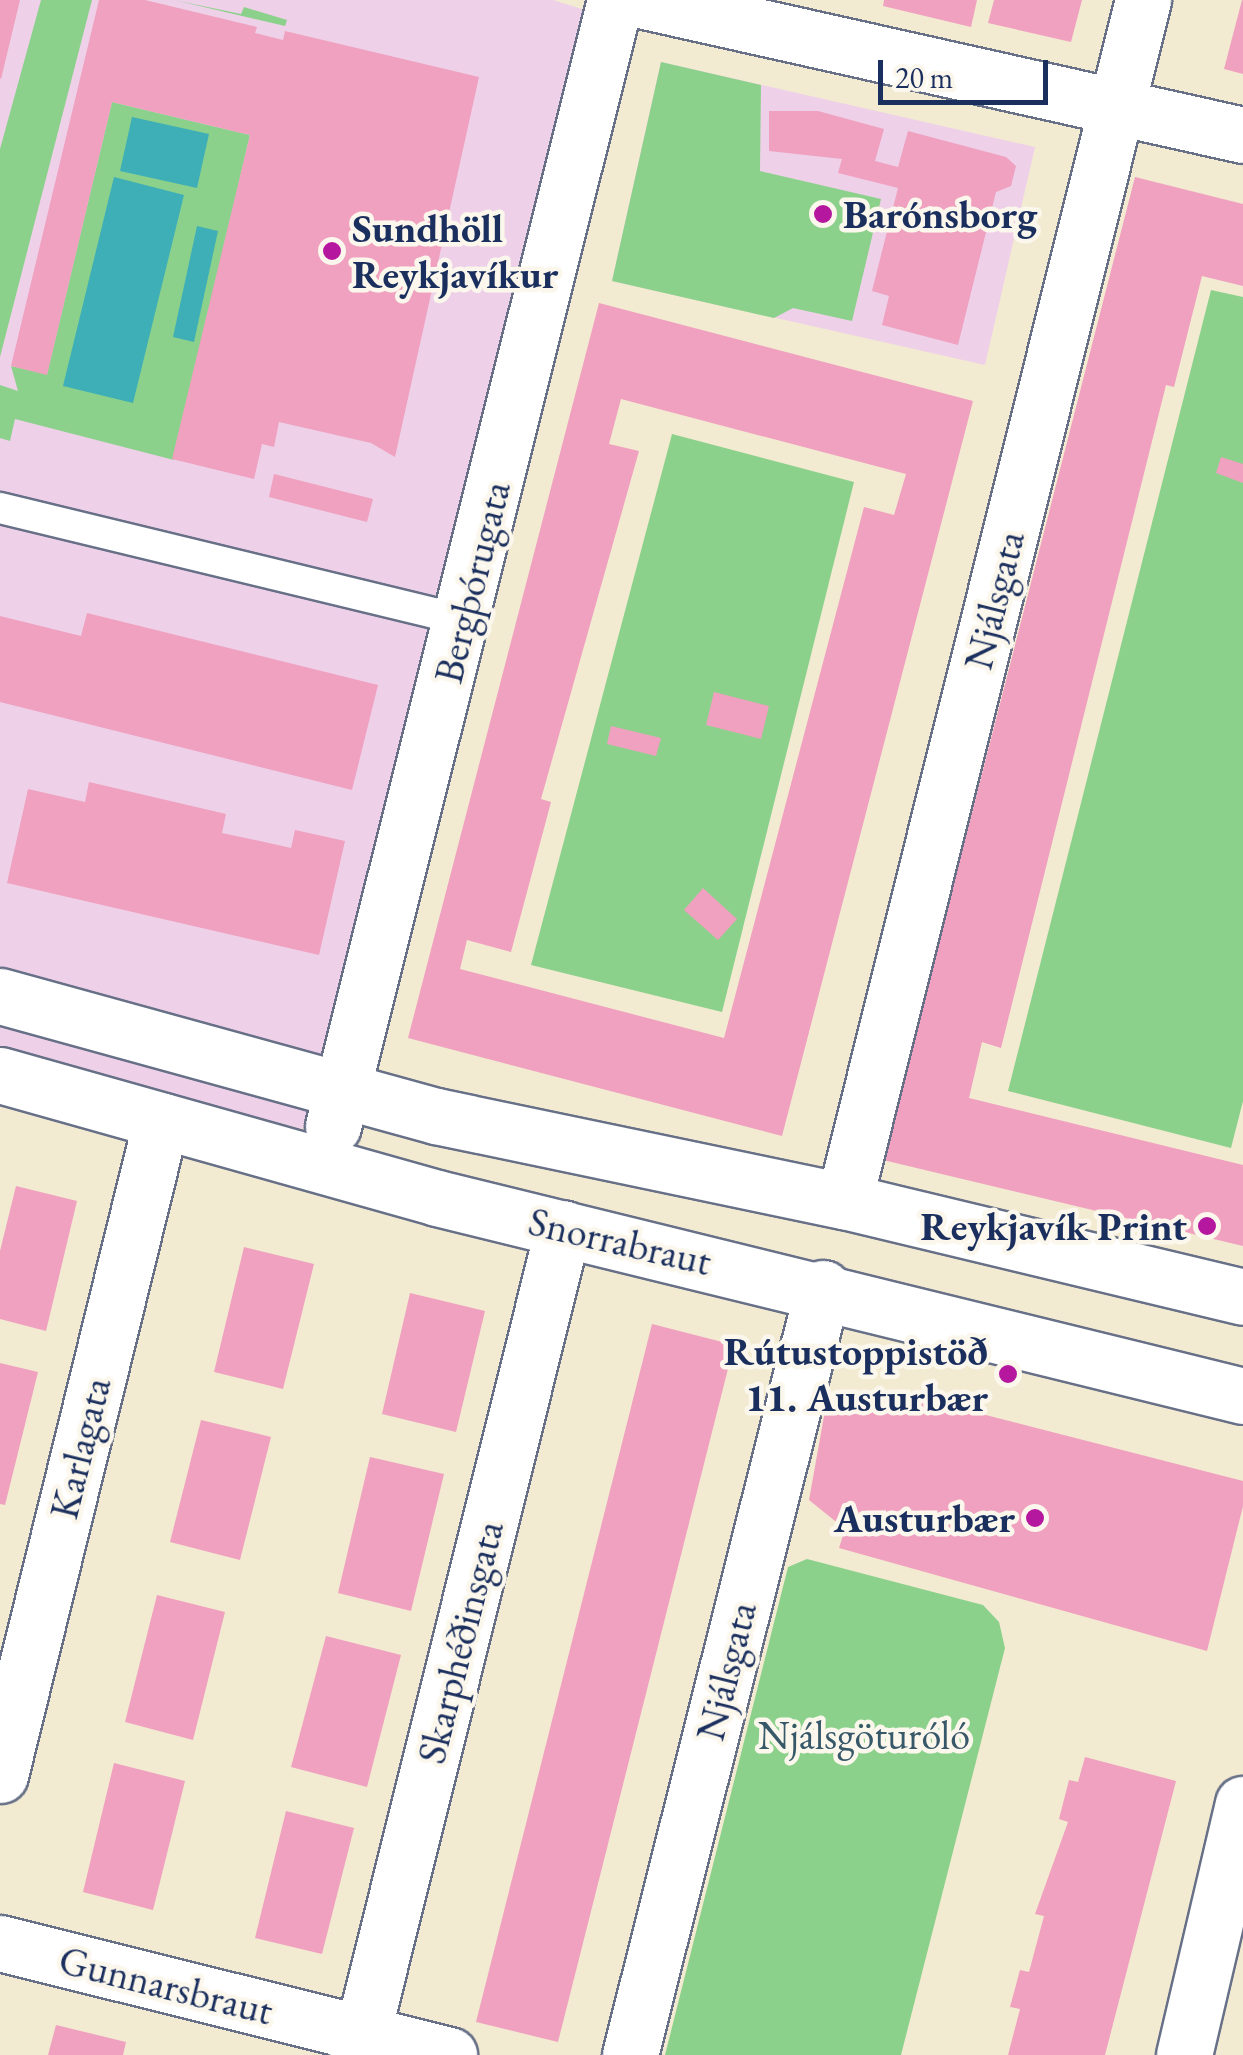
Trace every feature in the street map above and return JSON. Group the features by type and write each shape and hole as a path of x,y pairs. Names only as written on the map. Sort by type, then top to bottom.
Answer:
{"street":[{"name":"Bergþórugata","path":"323,1163 463,620 614,0"},
{"path":"640,0 1243,135"},
{"name":"Njálsgata","path":"844,1200 1143,0"},
{"name":"Snorrabraut","path":"0,996 436,1116 844,1200 1243,1297"},
{"name":"Snorrabraut","path":"0,1075 563,1228 823,1288 1243,1396"},
{"name":"Karlagata","path":"0,1776 161,1121"},
{"name":"Skarphéðinsgata","path":"360,2044 563,1228"},
{"name":"Njálsgata","path":"630,2055 823,1288"},
{"path":"1184,2055 1243,1804"},
{"name":"Gunnarsbraut","path":"0,1942 360,2044 450,2055"}],"lane":[{"path":"0,508 463,620"}],"shaded area":[{"path":"0,0 553,0 585,10 303,1129 0,1051"},
{"name":"Barónsborg","path":"661,62 1035,147 985,365 612,281"}],"green space":[{"path":"41,0 92,0 0,357 0,149"},
{"path":"174,0 241,14 244,7 287,20 285,26"},
{"path":"661,62 761,85 760,171 881,199 852,321 793,308 774,318 612,281"},
{"path":"112,102 250,135 174,460 15,419 10,441 0,438 0,385 18,391 11,366 47,374"},
{"path":"1211,290 1243,297 1243,1101 1231,1148 1008,1091"},
{"path":"672,434 854,482 722,1012 531,965"},
{"name":"Njálsgöturóló","path":"807,1559 983,1605 999,1622 1005,1648 901,2055 665,2055 788,1567"}],"water":[{"path":"132,117 209,134 197,188 120,171"},
{"path":"114,177 184,195 133,403 63,386"},
{"path":"197,226 218,231 194,342 173,337"}],"building":[{"path":"0,0 20,0 1,79 0,78"},
{"name":"Sundhöll Reykjavíkur","path":"99,0 145,0 257,27 255,33 283,40 285,31 479,77 395,457 371,443 279,422 274,447 262,444 254,479 172,459 250,135 112,102 47,375 11,366"},
{"path":"884,0 977,0 971,27 883,6"},
{"path":"994,0 1082,0 1071,42 988,23"},
{"path":"1243,0 1243,74 1224,69"},
{"path":"769,111 818,111 884,129 875,161 898,167 908,131 1006,157 1016,166 1011,186 996,192 958,345 882,325 889,296 872,291 898,188 838,173 842,159 769,151"},
{"path":"1135,177 1243,204 1243,286 1202,276 1174,387 1166,385 1001,1048 982,1042 969,1098 1243,1165 1243,1246 883,1160"},
{"path":"599,303 973,401 782,1136 408,1038","holes":["621,399 906,474 894,515 864,507 724,1038 460,969 467,940 511,952 551,802 541,799 639,451 609,444"]},
{"path":"1221,457 1243,464 1243,483 1216,473"},
{"path":"274,474 373,499 367,522 269,497"},
{"path":"87,613 378,685 352,790 0,702 0,616 81,636"},
{"path":"714,692 769,706 761,739 706,725"},
{"path":"611,726 661,738 656,756 607,744"},
{"path":"89,782 226,814 222,833 291,848 295,830 345,841 319,955 7,883 28,789 85,802"},
{"path":"703,888 737,919 718,940 684,910"},
{"path":"16,1186 77,1201 46,1331 0,1319 0,1251"},
{"path":"244,1247 314,1264 283,1389 214,1372"},
{"path":"410,1293 485,1311 456,1432 382,1414"},
{"path":"652,1324 734,1345 558,2042 476,2022"},
{"path":"0,1363 38,1372 5,1505 0,1504"},
{"name":"Austurbær","path":"888,1390 1243,1481 1243,1506 1207,1651 839,1548 845,1529 809,1500 826,1405"},
{"path":"201,1420 271,1437 240,1560 170,1542"},
{"path":"370,1457 444,1474 411,1611 338,1593"},
{"path":"157,1595 225,1612 193,1740 125,1722"},
{"path":"326,1636 401,1655 367,1787 291,1767"},
{"path":"1085,1757 1176,1781 1105,2055 1008,2055 1020,2009 1010,2007 1020,1970 1029,1972 1044,1916 1035,1914 1068,1822 1059,1819 1069,1780 1078,1782"},
{"path":"114,1763 185,1781 153,1910 83,1892"},
{"path":"286,1811 354,1828 322,1954 255,1938"},
{"path":"56,2025 126,2042 123,2055 48,2055"}],"place":[{"name":"Barónsborg","path":"823,214"},
{"name":"Sundhöll Reykjavíkur","path":"332,251"},
{"name":"Reykjavík Print","path":"1207,1226"},
{"name":"Rútustoppistöð 11. Austurbær","path":"1008,1374"},
{"name":"Austurbær","path":"1035,1518"}]}
